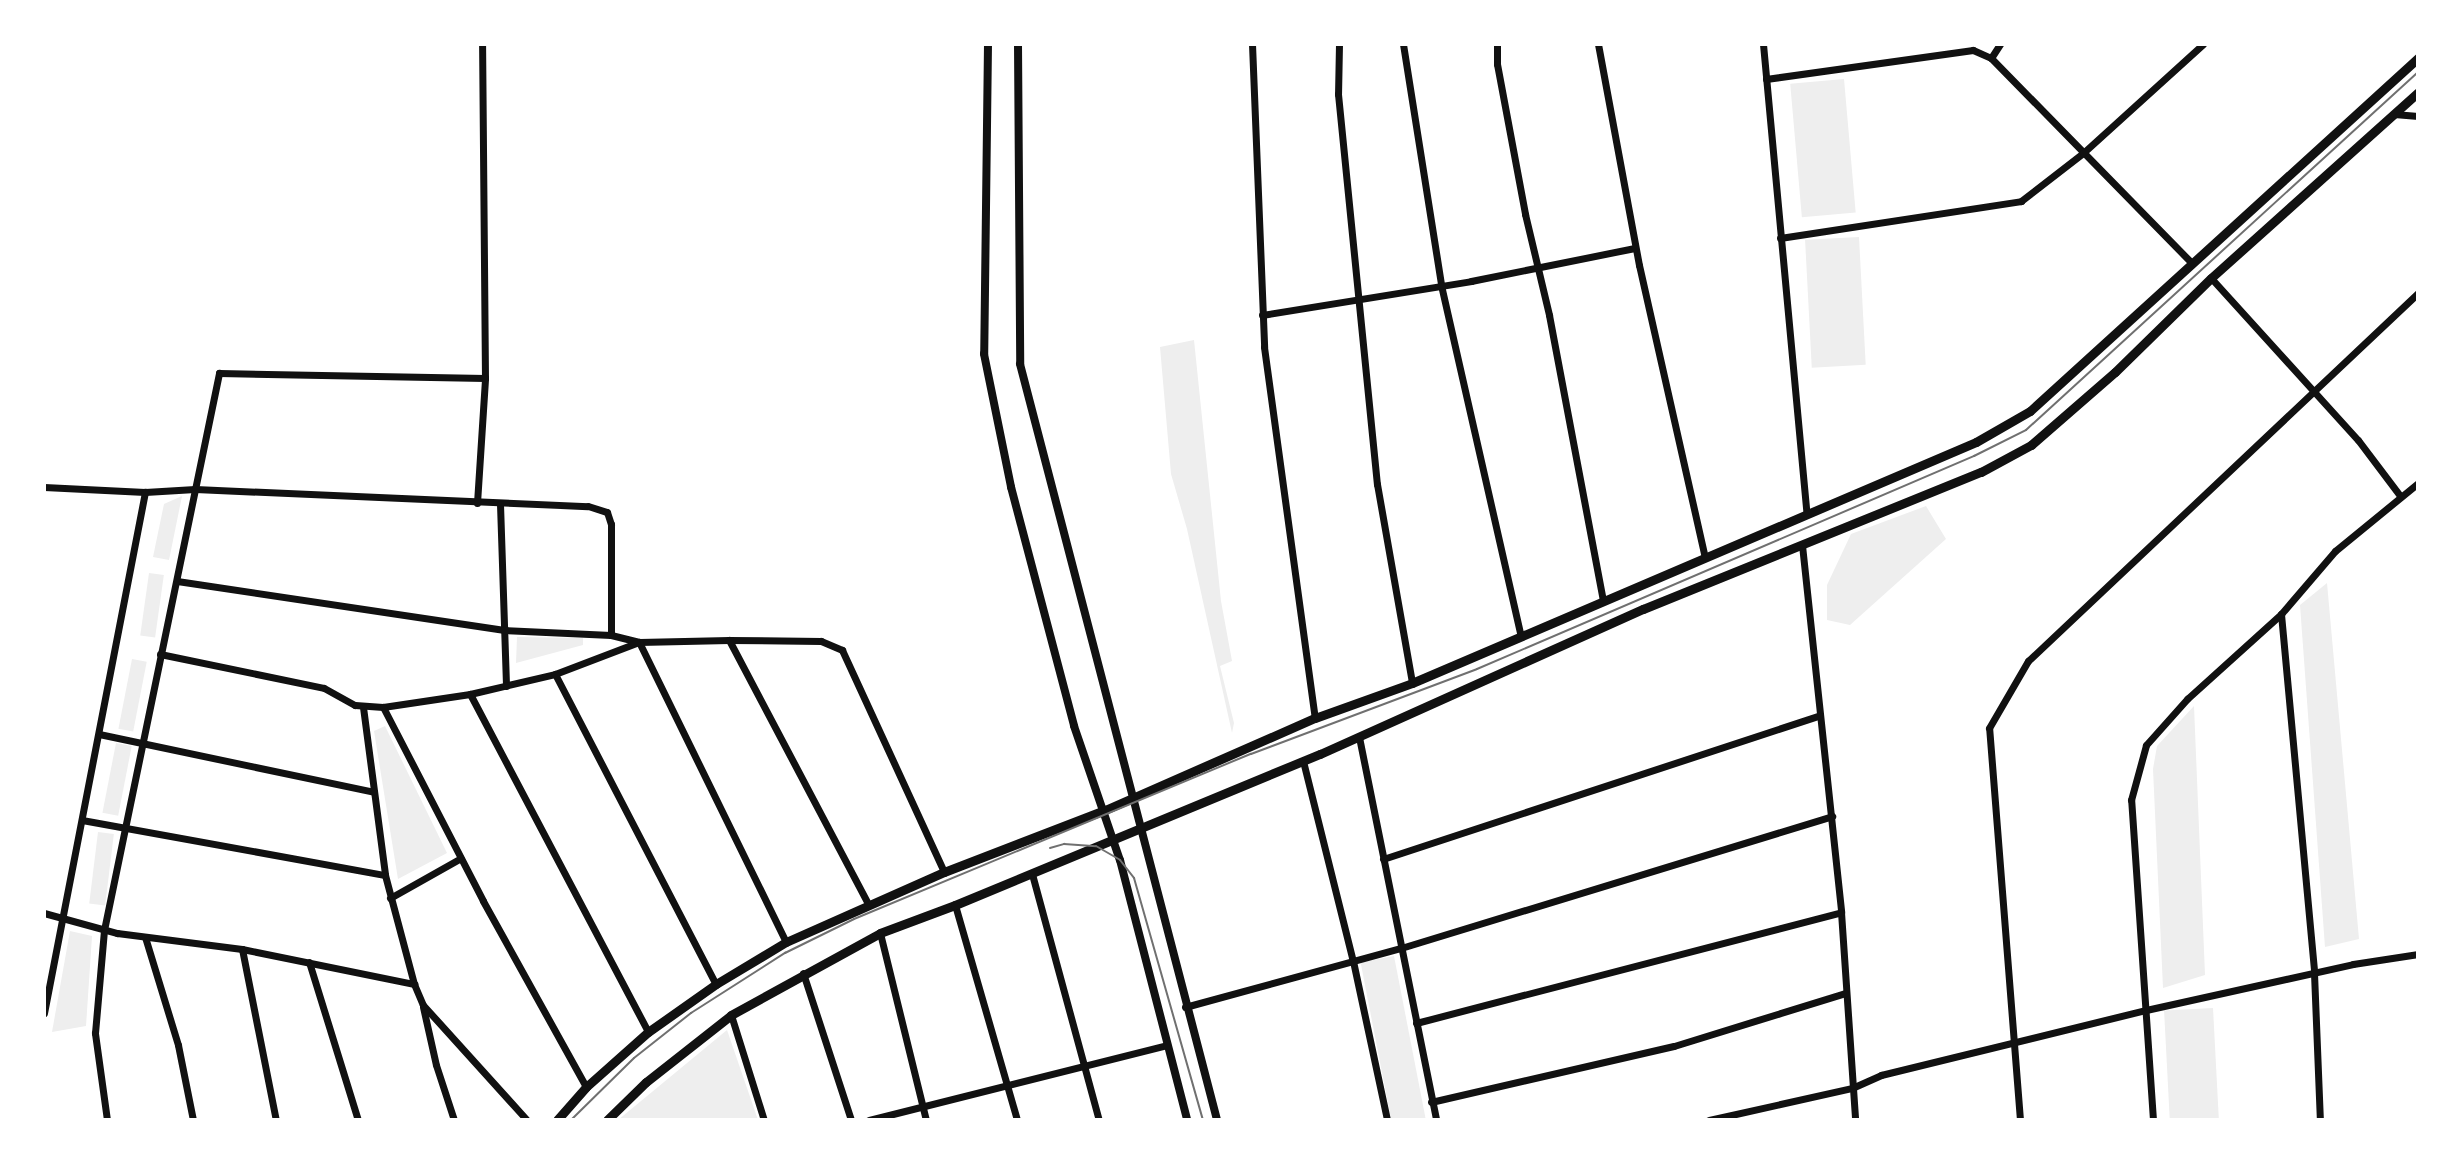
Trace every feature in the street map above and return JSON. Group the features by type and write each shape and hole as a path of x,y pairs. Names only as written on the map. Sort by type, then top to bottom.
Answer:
{"main road":[{"path":"557,1120 586,1087 648,1032 716,984 786,942 868,904 1105,810 1315,718 1412,683 1976,442 2030,411 2418,58"},
{"path":"607,1120 646,1082 731,1015 880,933 1032,874 1303,761 1643,609 1981,472 2031,445 2115,372 2211,278 2418,92"}],"street":[{"path":"477,503 485,378 482,44"},
{"path":"988,44 984,354 1014,502 1074,726 1113,838 1187,1120"},
{"path":"1018,44 1020,364 1185,1007 1217,1120"},
{"path":"1252,44 1262,315 1315,718"},
{"path":"1339,44 1338,94 1377,484 1412,683"},
{"path":"1403,44 1441,285 1521,637"},
{"path":"1497,44 1497,64 1603,601"},
{"path":"1598,44 1635,248 1705,557"},
{"path":"1763,44 1807,514"},
{"path":"1991,58 2000,44"},
{"path":"1780,238 2021,201 2083,153 2203,44"},
{"path":"1766,79 1973,50 1991,58 2192,263"},
{"path":"2394,114 2418,116"},
{"path":"1262,315 1538,269 1635,248"},
{"path":"2211,278 2313,389 2401,497"},
{"path":"2020,1120 1989,728 2028,661 2193,510 2313,389 2418,293"},
{"path":"107,1120 95,1033 104,930 219,373 485,378"},
{"path":"2153,1120 2131,800 2146,745 2187,699 2281,614 2335,551 2418,483"},
{"path":"44,487 145,492 195,489 588,506 607,512 611,524 611,635"},
{"path":"44,1013 145,492"},
{"path":"500,504 506,686"},
{"path":"1802,545 1841,912 1855,1120"},
{"path":"177,581 504,630 611,635 639,642 821,641 842,650 944,872"},
{"path":"2281,614 2314,973 2320,1120"},
{"path":"729,640 868,904"},
{"path":"160,654 324,688 363,707 383,707 470,694 555,674 639,642"},
{"path":"639,642 786,942"},
{"path":"555,674 716,984"},
{"path":"470,694 648,1032"},
{"path":"363,707 390,898 454,1120"},
{"path":"383,707 586,1087"},
{"path":"1383,859 1819,716"},
{"path":"99,734 374,792"},
{"path":"1359,737 1436,1120"},
{"path":"1303,761 1353,961 1387,1120"},
{"path":"1185,1007 1401,948 1832,816"},
{"path":"82,820 385,875"},
{"path":"390,898 461,858"},
{"path":"1032,874 1099,1120"},
{"path":"955,905 1017,1120"},
{"path":"1416,1023 1841,912"},
{"path":"44,913 104,930 242,949 414,984"},
{"path":"880,933 926,1120"},
{"path":"145,937 178,1045 193,1120"},
{"path":"242,949 276,1120"},
{"path":"1709,1120 1852,1088 1881,1075 2146,1010 2418,954"},
{"path":"44,956 54,958"},
{"path":"309,962 358,1120"},
{"path":"803,973 851,1120"},
{"path":"1431,1102 1674,1046 1845,993"},
{"path":"423,1005 527,1120"},
{"path":"731,1015 764,1120"},
{"path":"869,1120 1167,1045"}],"shaded area":[{"path":"1844,79 1856,212 1802,217 1790,84"},
{"path":"1859,237 1866,365 1812,368 1805,240"},
{"path":"1194,340 1221,601 1232,661 1220,666 1234,723 1232,733 1187,529 1171,474 1160,347"},
{"path":"182,496 169,560 153,557 164,504"},
{"path":"1926,506 1946,539 1850,625 1827,620 1827,585 1851,534"},
{"path":"149,573 164,575 155,637 140,635"},
{"path":"2327,583 2359,939 2325,947 2300,605"},
{"path":"517,637 583,638 583,645 516,663"},
{"path":"132,659 147,662 133,732 118,729"},
{"path":"2194,706 2205,975 2163,988 2153,769 2157,746"},
{"path":"385,726 447,853 398,879 374,731"},
{"path":"116,743 132,746 118,816 102,813"},
{"path":"98,832 114,834 105,905 89,903"},
{"path":"70,931 92,936 86,1026 52,1032"},
{"path":"1394,956 1426,1120 1391,1120 1361,962"},
{"path":"2213,1008 2219,1120 2170,1120 2164,1011"},
{"path":"727,1030 758,1120 618,1120"}],"tram line":[{"path":"571,1120 634,1058 691,1013 785,953 854,919 1251,754 1477,669 1974,456 2026,430 2418,72"},
{"path":"1050,848 1064,844 1096,846 1120,860 1134,878 1203,1120"}]}
